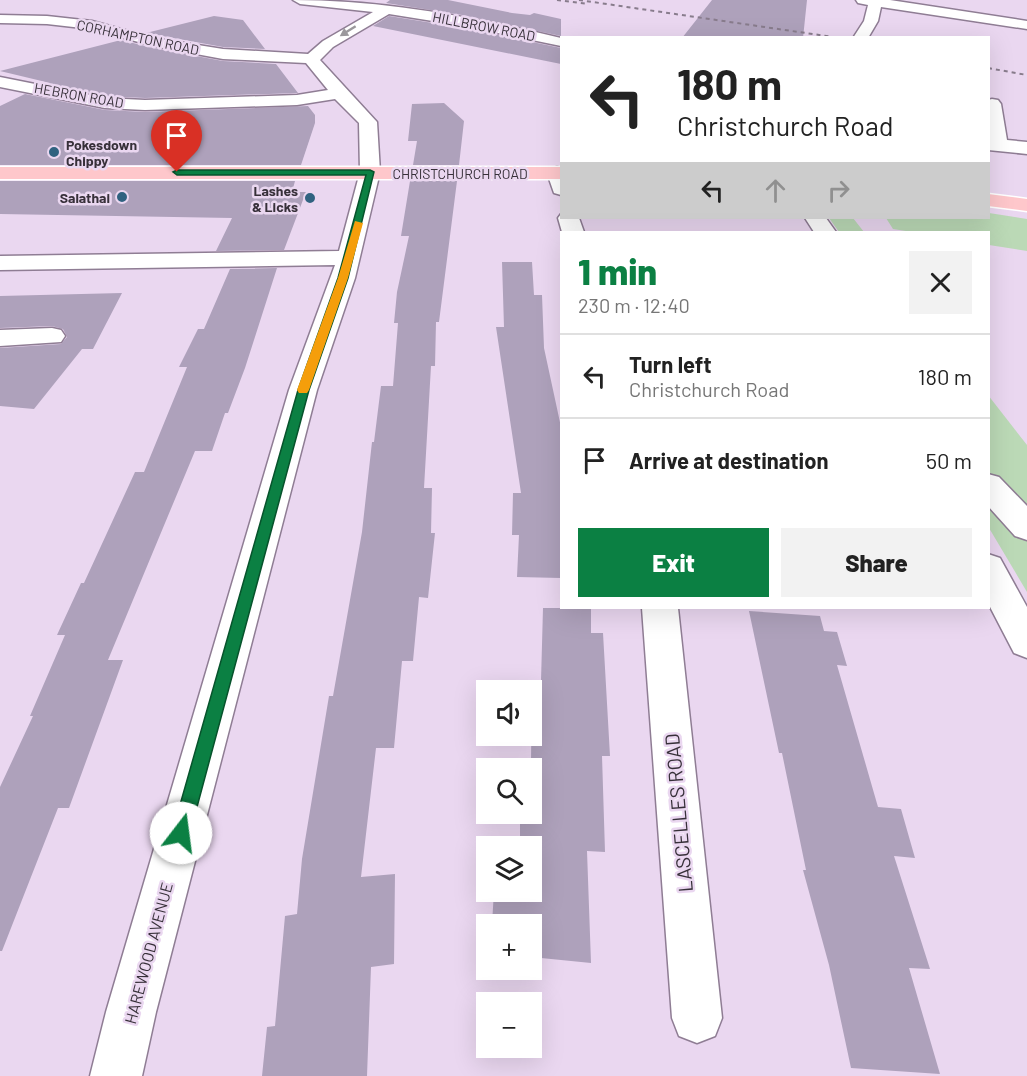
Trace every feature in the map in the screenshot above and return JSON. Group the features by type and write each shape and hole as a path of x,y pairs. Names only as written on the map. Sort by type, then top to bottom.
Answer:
{"main road":[{"name":"CHRISTCHURCH ROAD","path":"0,173 369,164 560,178"},
{"path":"990,200 1027,205"}],"street":[{"name":"HILLBROW ROAD","path":"300,0 389,8 478,22 560,42"},
{"path":"862,35 871,21 872,0 1027,25"},
{"path":"311,59 320,54 328,44 389,8"},
{"name":"CORHAMPTON ROAD","path":"0,19 47,20 92,25 152,42 223,54 311,59"},
{"name":"HAREWOOD AVENUE","path":"116,1076 131,1012 303,390 348,258 369,164 368,122 339,93 311,59"},
{"name":"HEBRON ROAD","path":"0,82 105,103 145,105 297,100 339,93"},
{"path":"992,104 993,144 1027,148"},
{"path":"0,264 348,258"},
{"path":"0,338 52,336"},
{"path":"990,487 1027,527"},
{"path":"990,572 1027,642"},
{"name":"LASCELLES ROAD","path":"660,609 697,1018"}],"green space":[{"path":"990,213 1027,219 1027,251 990,245 990,231 893,229 887,219 990,219"},
{"path":"830,219 854,219 863,231 838,231"},
{"path":"990,398 1027,445 1027,592 990,530"}],"building":[{"path":"390,0 448,0 512,13 530,15 534,13 561,19 561,36 462,15 386,3"},
{"path":"712,0 807,0 803,36 684,36"},
{"path":"214,16 243,20 265,49 223,47 146,33"},
{"path":"389,16 464,28 560,48 560,64 373,26"},
{"path":"121,40 223,61 276,64 298,93 145,98 105,96 0,71"},
{"path":"25,94 105,110 145,112 308,106 315,115 315,123 301,165 0,165 0,106"},
{"path":"444,103 464,121 459,165 413,165 417,141 408,141 412,104"},
{"path":"0,181 295,181 292,192 306,192 284,250 216,251 232,218 0,214"},
{"path":"410,181 457,181 439,322 436,322 435,366 431,366 424,488 432,488 431,533 435,533 428,598 419,597 413,661 402,661 394,748 376,748 361,877 395,874 394,964 371,967 367,1076 262,1076 267,1027 275,1026 285,916 297,914 302,859 329,696 333,696 362,532 381,386 393,386 398,323 394,323 397,292 409,236 401,236"},
{"path":"502,262 532,262 534,295 542,295 544,348 560,422 560,578 517,577 519,535 512,535 513,493 521,493 496,327 504,327"},
{"path":"277,268 245,368 228,413 225,413 212,451 195,451 108,660 123,660 69,808 58,808 2,951 0,951 0,787 33,716 30,716 65,635 57,635 81,583 84,583 135,472 144,472 187,367 179,367 198,329 204,329 230,269"},
{"path":"122,293 93,349 82,349 34,409 0,406 0,348 61,344 67,337 63,329 52,326 0,328 0,296"},
{"path":"543,608 591,609 591,633 603,633 610,756 602,756 605,852 587,851 591,963 542,958 542,914 493,914 493,902 542,902 542,836 520,836 520,824 542,824 542,758 531,758 531,746 542,746"},
{"path":"749,611 820,616 824,631 837,632 847,666 837,665 878,807 901,809 915,858 894,856 930,969 909,968 940,1074 851,1068 829,965 803,870 806,870 782,753 779,753"}],"railway":[{"path":"557,0 588,4"},
{"path":"579,0 826,36"},
{"path":"990,68 1027,75"}],"slow traffic":[{"path":"303,390 343,278 358,223"}],"place":[{"name":"Pokesdown Chippy","path":"54,152"},
{"name":"Salathai","path":"122,197"},
{"name":"Lashes & Licks","path":"310,198"}],"route":[{"path":"177,172 370,172 343,278 303,390 181,833"}]}
